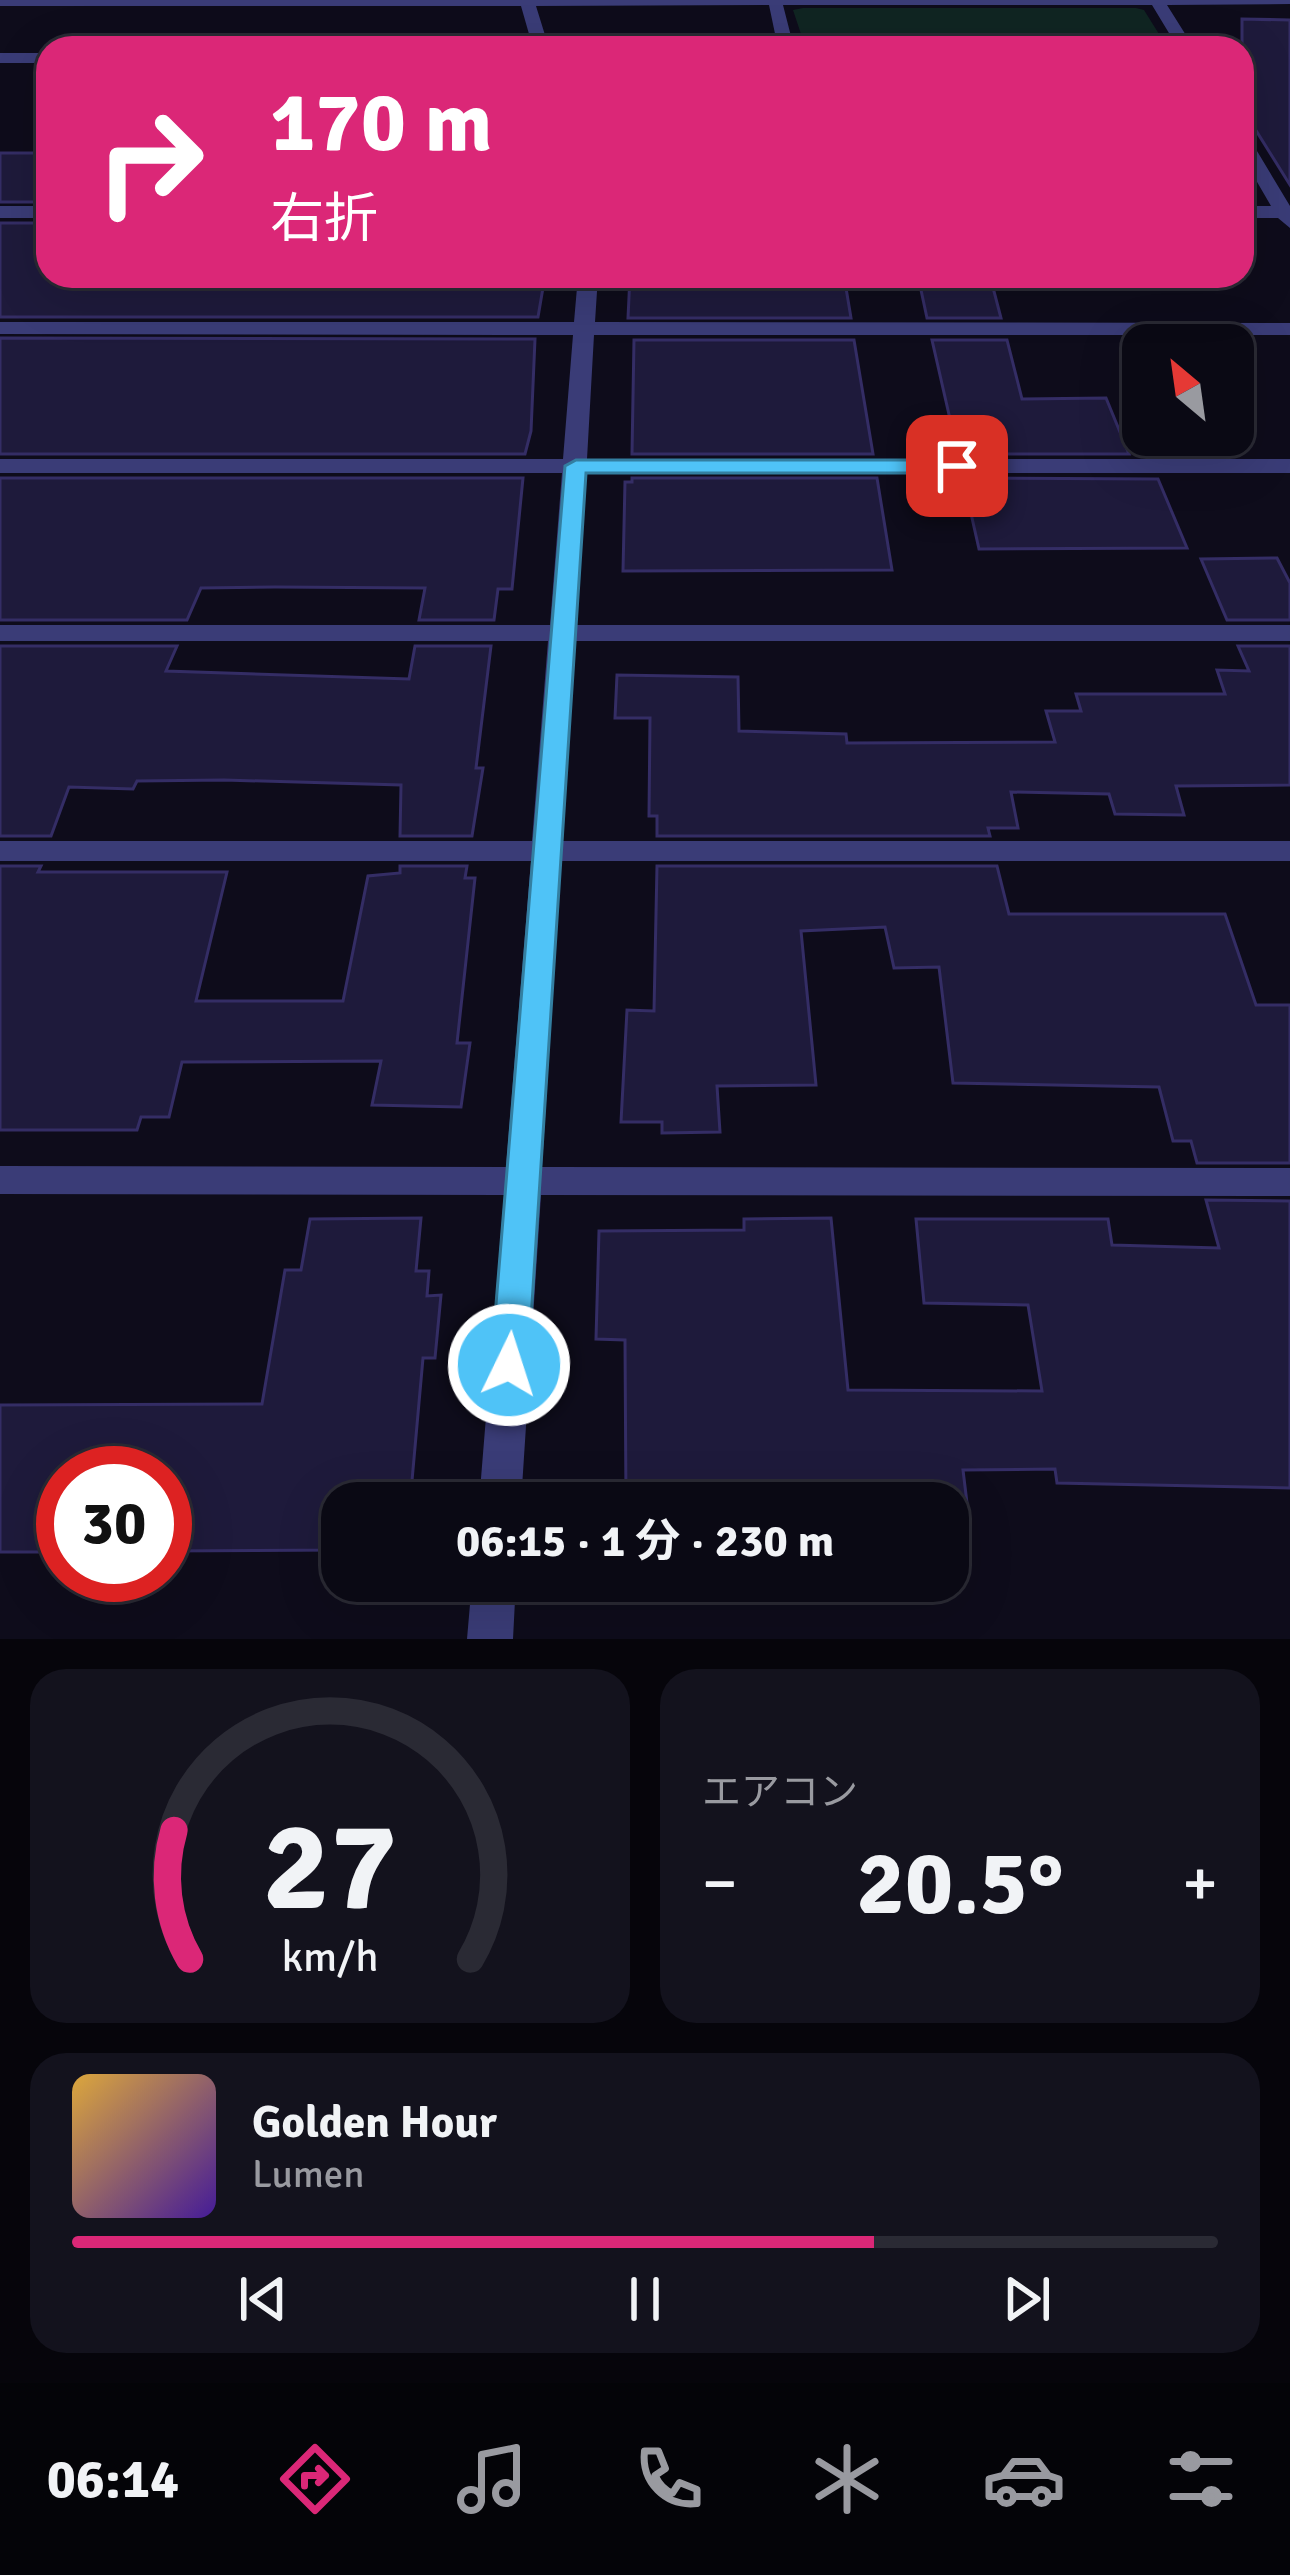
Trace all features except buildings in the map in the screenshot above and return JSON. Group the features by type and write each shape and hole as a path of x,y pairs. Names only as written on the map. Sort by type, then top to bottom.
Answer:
{"street":[{"path":"527,0 538,36"},
{"path":"1157,0 1179,36"},
{"path":"0,2 1290,0"},
{"path":"0,23 27,1"},
{"path":"775,1 783,36"},
{"path":"0,58 36,58"},
{"path":"1254,161 1288,215"},
{"path":"0,212 36,212"},
{"path":"1254,213 1288,215"},
{"path":"501,1482 587,288"},
{"path":"0,328 1290,329"},
{"path":"0,466 1290,466"},
{"path":"0,634 1290,634"},
{"path":"0,851 1290,851"},
{"path":"0,1180 1290,1182"},
{"path":"490,1639 493,1602"}],"green space":[{"path":"1136,8 1144,10 1160,36 802,36 793,10"}],"route":[{"path":"509,1365 576,466 957,466"}]}
